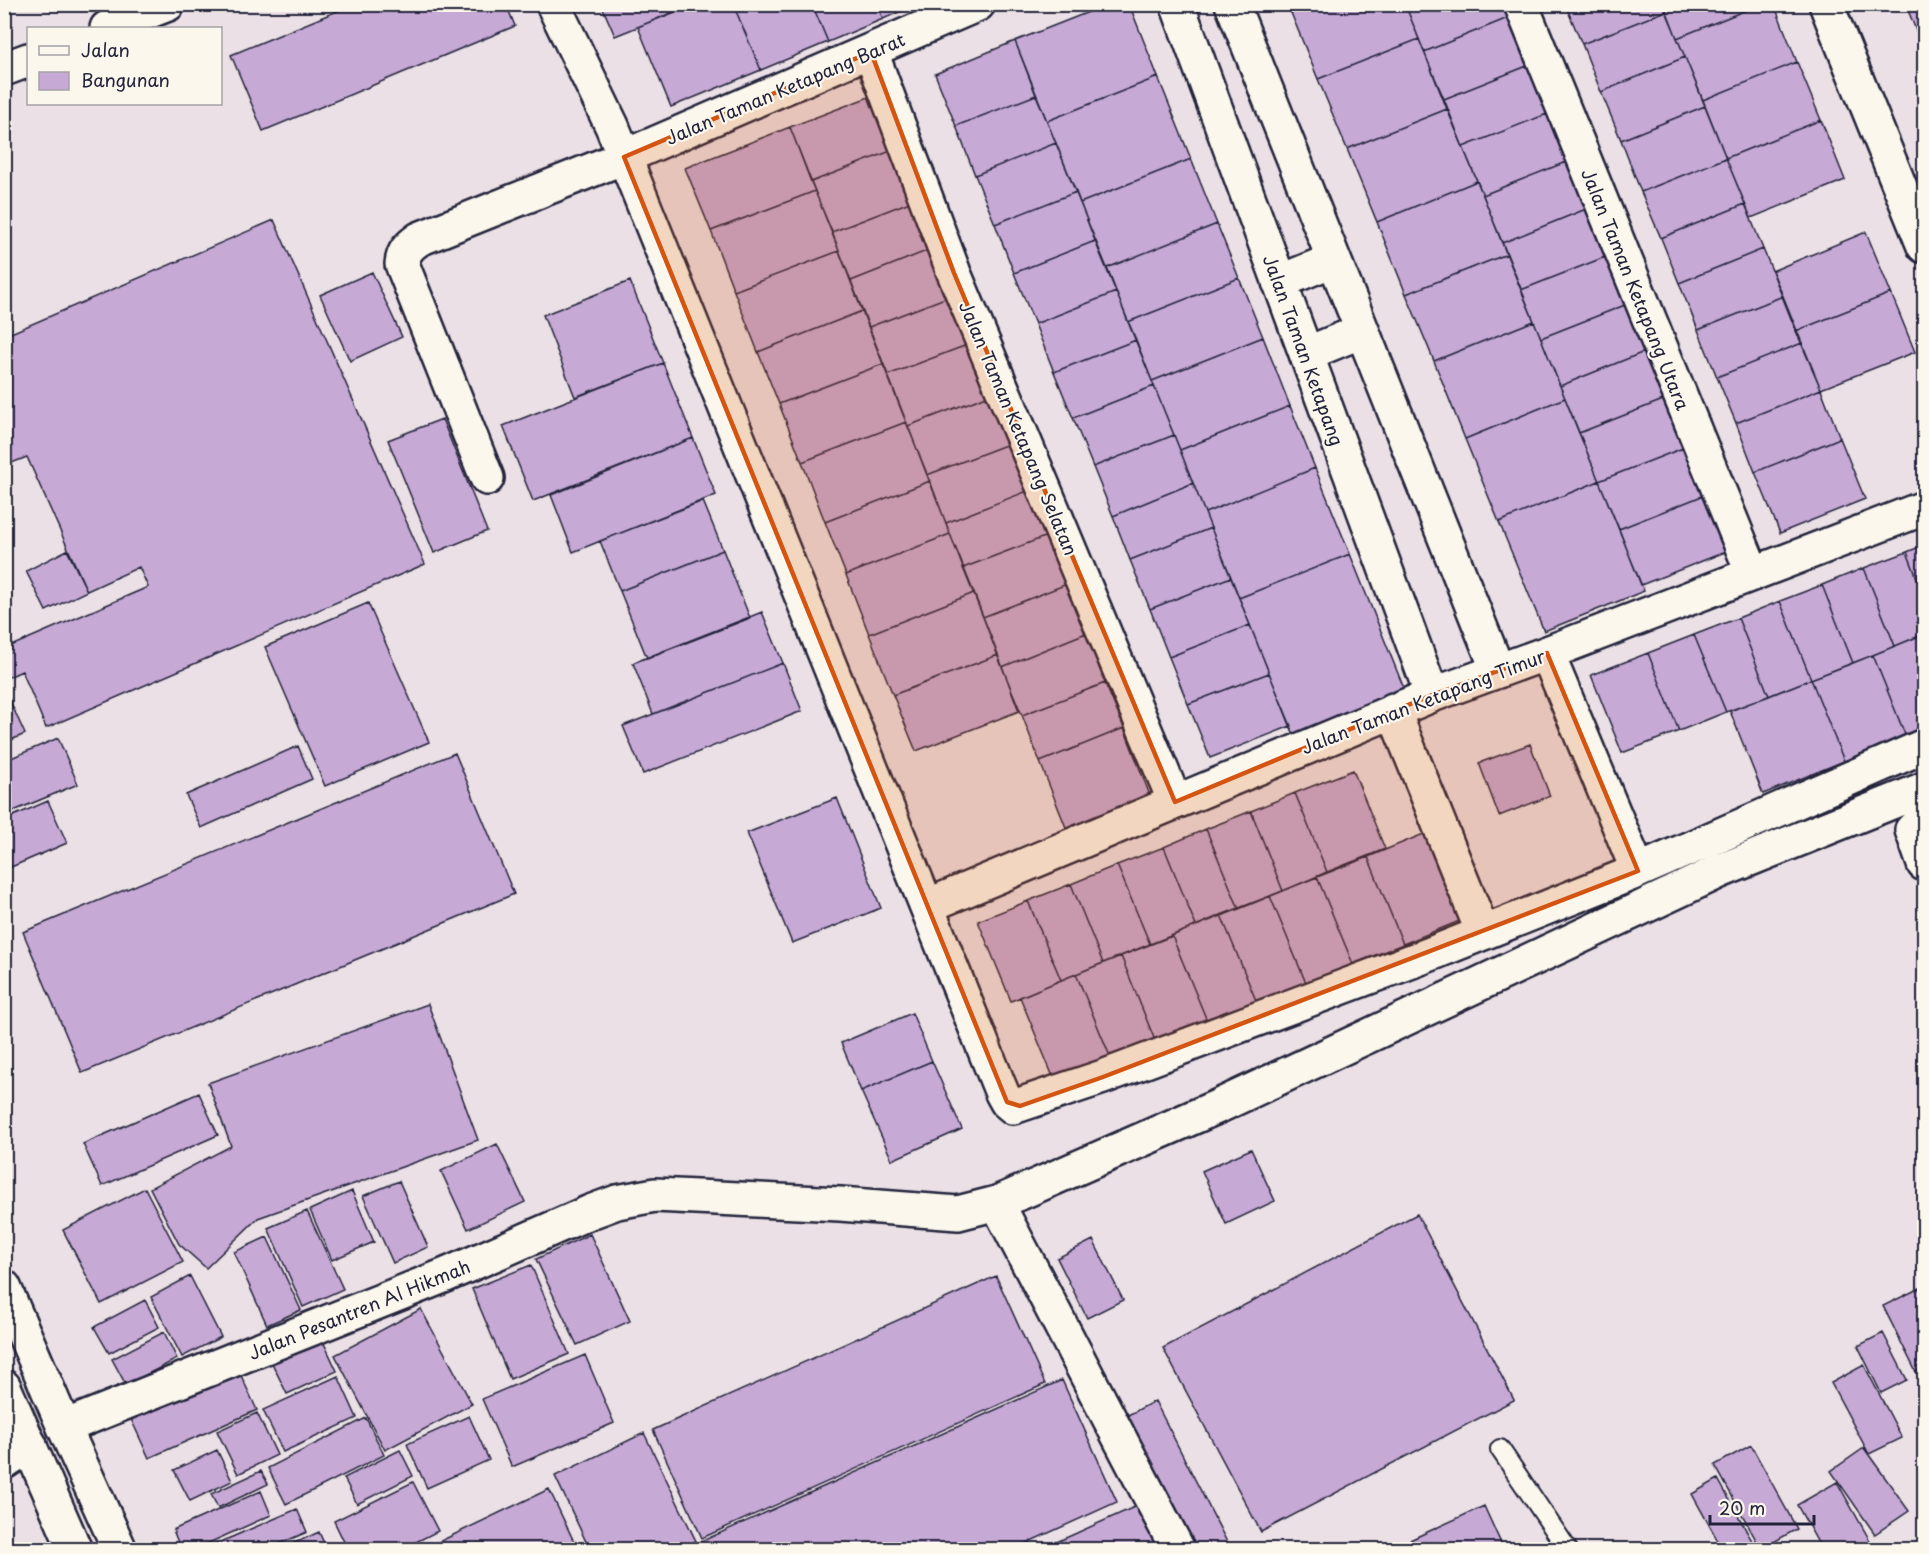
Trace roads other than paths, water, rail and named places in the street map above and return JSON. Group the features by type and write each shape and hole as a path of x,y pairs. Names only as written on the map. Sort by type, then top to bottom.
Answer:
{"street":[{"path":"110,27 168,4"},
{"path":"553,4 612,126 1002,1093 1013,1107 1114,1073 1483,933 1638,871 1924,746"},
{"name":"Jalan Taman Ketapang Barat","path":"487,478 402,264 403,256 409,246 418,239 624,157 978,4"},
{"name":"Jalan Taman Ketapang","path":"1177,4 1432,695"},
{"path":"1232,4 1498,671"},
{"name":"Jalan Taman Ketapang Utara","path":"1521,4 1753,574"},
{"path":"1826,4 1914,193 1924,243"},
{"name":"Jalan Taman Ketapang Selatan","path":"871,52 954,273 1174,802"},
{"path":"4,69 27,60"},
{"path":"1279,282 1333,260"},
{"path":"1306,354 1362,331"},
{"name":"Jalan Taman Ketapang Timur","path":"927,906 1394,710 1924,508"},
{"path":"1547,653 1638,871"},
{"path":"1394,710 1483,933"},
{"name":"Jalan Pesantren Al Hikmah","path":"64,1427 446,1275 617,1202 655,1195 840,1204 938,1213 958,1213 997,1203 1219,1107 1720,871 1924,789"},
{"path":"1924,818 1912,834 1924,864"},
{"path":"997,1203 1179,1550"},
{"path":"4,1287 120,1550"},
{"path":"4,1387 17,1454 75,1550"}],"lane":[{"path":"1500,1449 1568,1550"}]}
